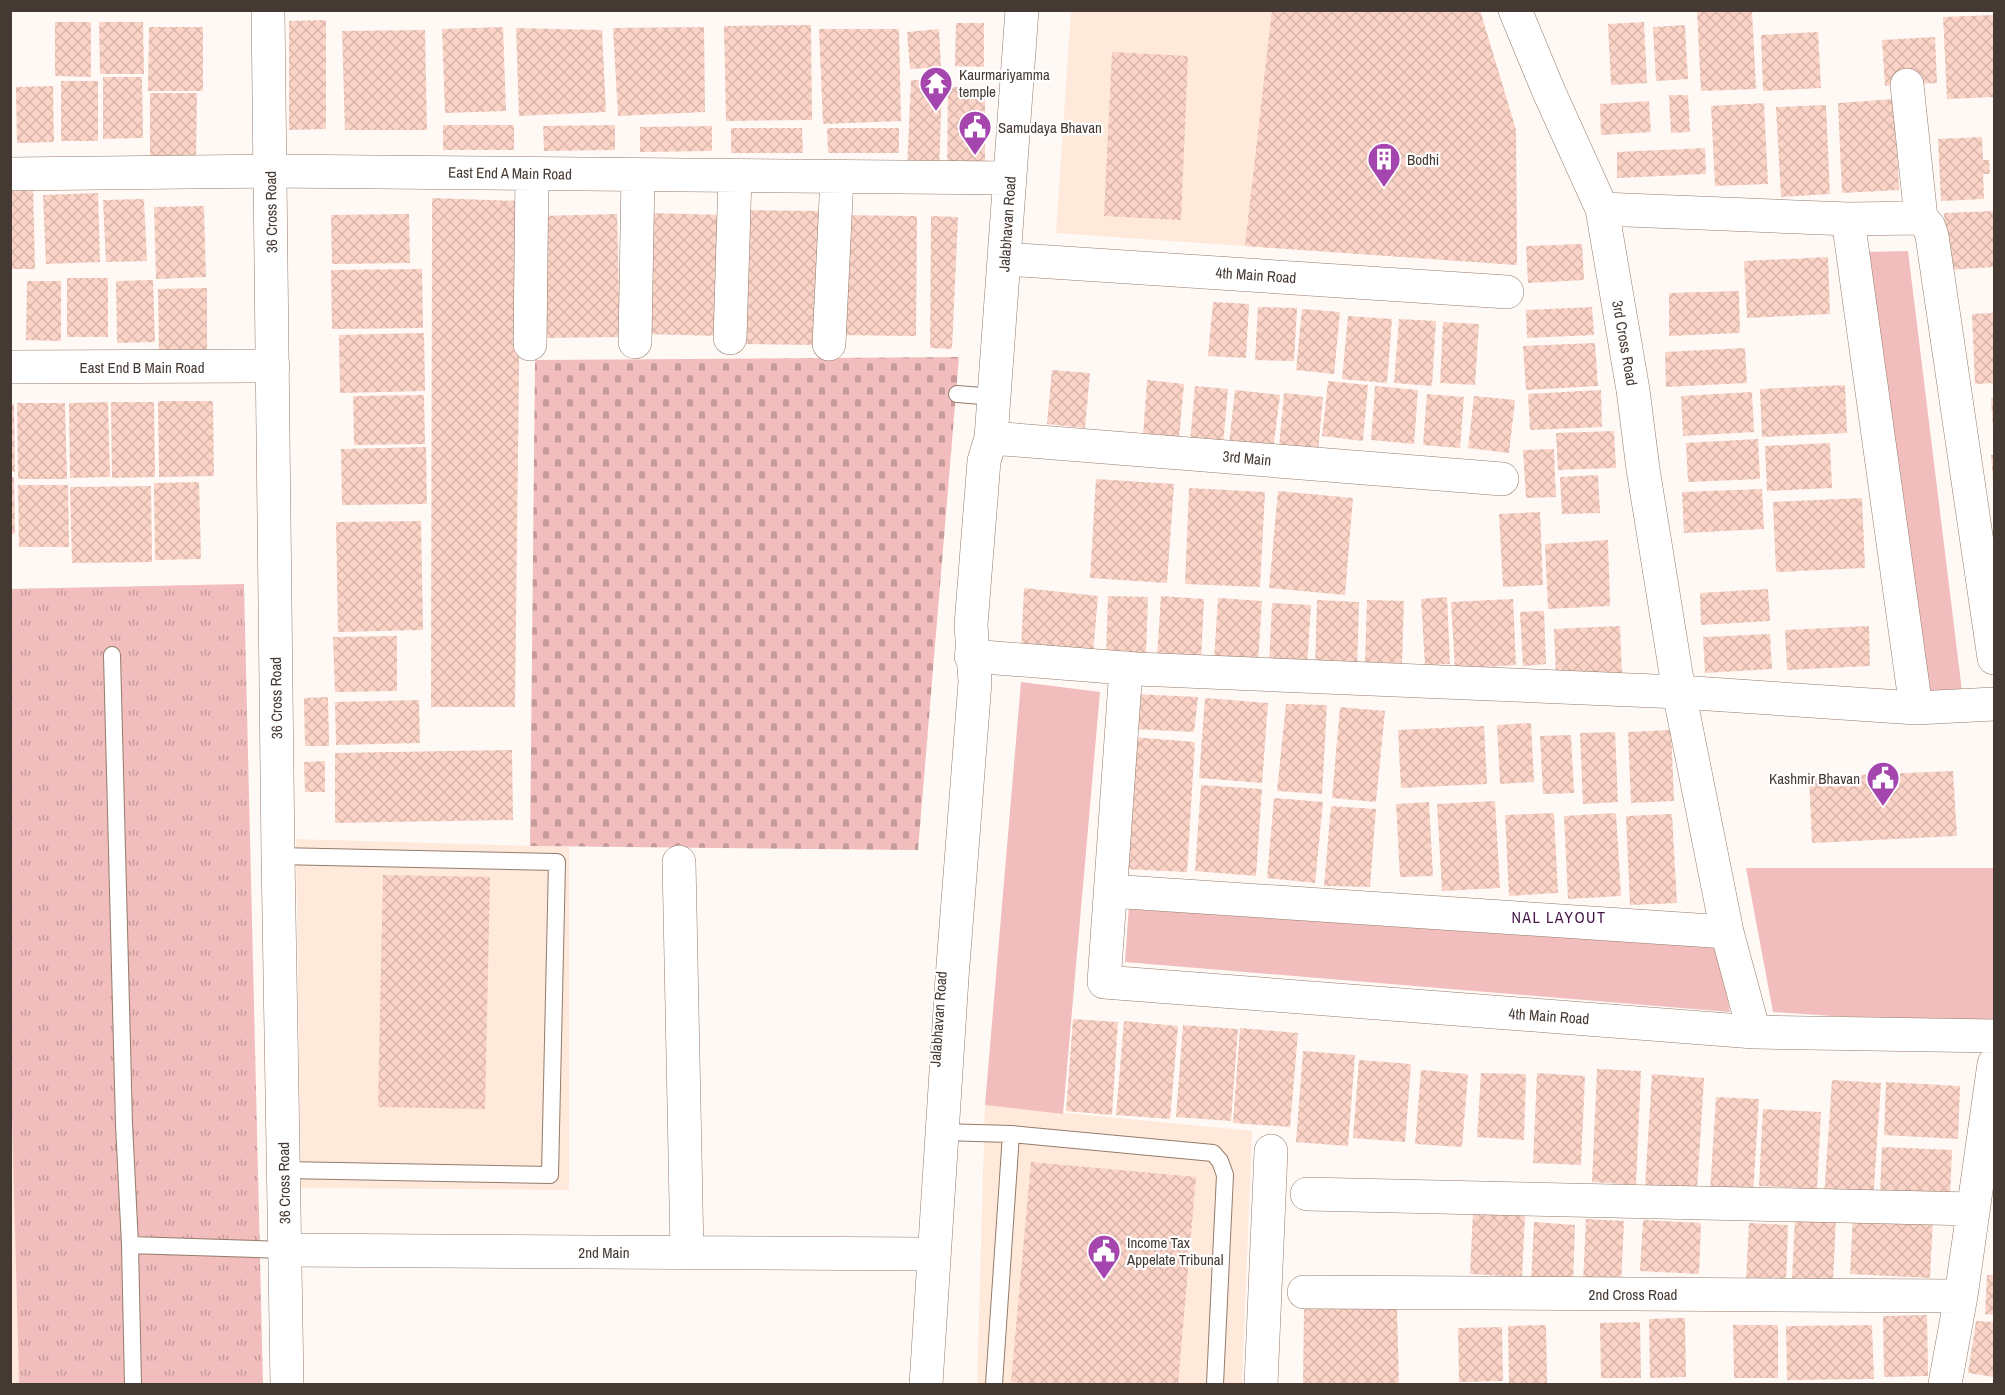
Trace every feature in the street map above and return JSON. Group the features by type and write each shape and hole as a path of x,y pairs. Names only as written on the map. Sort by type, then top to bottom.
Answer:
{"street":[{"name":"36 Cross Road","path":"268,10 287,1384"},
{"name":"Jalabhavan Road","path":"915,1384 960,682 984,621 998,463 992,438 994,397 1022,10"},
{"name":"3rd Cross Road","path":"1515,10 1602,209 1633,390 1643,469 1679,692 1727,932 1754,1032"},
{"path":"1907,85 1921,218 1929,227 1932,236 1995,658"},
{"name":"East End A Main Road","path":"10,174 270,171 1010,178"},
{"path":"530,344 532,174"},
{"path":"635,342 638,175"},
{"path":"730,338 735,176"},
{"path":"829,344 837,177"},
{"path":"1602,209 1848,219 1921,218"},
{"path":"1848,219 1916,708"},
{"name":"4th Main Road","path":"1004,259 1508,292"},
{"name":"East End B Main Road","path":"10,367 273,366"},
{"name":"3rd Main","path":"992,438 1502,479"},
{"name":"Jalabhavan Road","path":"926,1384 975,682 971,656"},
{"path":"971,656 1126,668 1679,692 1916,708 1995,704"},
{"path":"1126,668 1110,891 1727,932"},
{"path":"679,862 687,1252"},
{"name":"4th Main Road","path":"1110,891 1104,982 1754,1032 1995,1036"},
{"path":"1945,1384 1961,1296 1995,1064"},
{"path":"1261,1384 1271,1151"},
{"path":"1307,1194 1973,1209"},
{"name":"2nd Main","path":"285,1250 924,1254"},
{"name":"2nd Cross Road","path":"1304,1292 1961,1296"}],"lane":[{"path":"957,394 994,397"},
{"path":"112,655 133,1384"},
{"path":"278,856 557,862 550,1175 284,1170"},
{"path":"942,1132 1011,1134 1213,1153 1220,1161 1225,1174 1215,1384"},
{"path":"994,1384 1011,1134"},
{"path":"130,1245 285,1250"}],"shaded area":[{"path":"1071,11 1480,11 1516,130 1517,265 1056,233"},
{"path":"296,839 569,847 569,1190 301,1188"},
{"path":"10,1031 19,1384 10,1384"},
{"path":"985,1105 1252,1131 1242,1384 977,1384"}],"green space":[{"path":"1908,251 1962,691 1930,690 1865,252"},
{"path":"959,357 918,850 530,846 535,360"},
{"path":"244,584 263,1384 19,1384 10,1042 10,589"},
{"path":"1021,682 1100,692 1063,1114 985,1105"},
{"path":"1746,868 1994,868 1994,1027 1773,1012"},
{"path":"1129,905 1718,945 1730,1012 1125,962"}],"building":[{"name":"Bodhi","path":"1272,10 1480,10 1516,130 1517,265 1245,246"},
{"path":"1752,10 1756,89 1701,91 1697,12"},
{"path":"1994,15 1994,97 1947,99 1943,17"},
{"path":"326,20 326,129 289,130 289,21"},
{"path":"55,22 91,22 91,77 55,76"},
{"path":"99,22 143,22 144,74 100,74"},
{"path":"1644,22 1647,83 1611,85 1608,24"},
{"path":"956,23 984,23 984,67 955,66"},
{"path":"811,25 812,120 726,121 724,26"},
{"path":"1685,25 1688,79 1656,81 1653,27"},
{"path":"149,27 203,27 203,91 148,91"},
{"path":"503,27 506,111 445,113 442,29"},
{"path":"704,27 705,112 618,116 613,28"},
{"path":"516,28 602,30 606,112 519,116"},
{"path":"819,29 899,29 901,121 823,124"},
{"path":"939,29 941,67 910,69 907,32"},
{"path":"425,30 427,130 345,130 342,31"},
{"path":"1818,32 1821,88 1763,91 1761,35"},
{"path":"1935,37 1937,83 1885,86 1882,40"},
{"path":"1112,52 1188,56 1181,220 1104,216"},
{"path":"103,77 142,77 143,138 103,139"},
{"path":"911,80 942,80 939,173 907,170"},
{"path":"61,81 98,81 98,141 61,141"},
{"path":"53,86 54,142 17,143 16,87"},
{"path":"948,87 985,87 985,176 947,175"},
{"path":"150,93 197,93 196,160 150,160"},
{"path":"1669,95 1688,95 1690,132 1671,133"},
{"path":"1895,99 1899,190 1842,193 1838,103"},
{"path":"1649,101 1651,132 1601,135 1600,104"},
{"path":"1764,103 1768,184 1715,186 1711,106"},
{"path":"1826,105 1830,194 1781,197 1776,107"},
{"path":"443,125 514,125 514,150 443,150"},
{"path":"615,125 615,150 544,151 543,126"},
{"path":"712,126 712,151 640,152 640,127"},
{"path":"731,128 802,128 803,153 731,153"},
{"path":"827,128 899,128 899,153 828,153"},
{"path":"1982,137 1983,160 1989,160 1990,174 1983,174 1984,199 1941,201 1938,139"},
{"path":"1705,148 1706,174 1617,178 1617,152"},
{"path":"10,183 33,183 35,269 10,269"},
{"path":"98,193 100,262 46,264 43,195"},
{"path":"432,198 521,201 515,707 431,707"},
{"path":"144,199 147,261 106,262 103,200"},
{"path":"204,206 206,277 156,279 154,207"},
{"path":"747,210 819,211 817,345 746,344"},
{"path":"1994,211 1994,267 1947,270 1944,213"},
{"path":"648,213 724,215 719,336 644,334"},
{"path":"409,214 410,263 332,264 331,215"},
{"path":"617,214 620,337 541,338 539,216"},
{"path":"838,215 917,216 916,336 836,335"},
{"path":"931,216 958,217 952,349 930,348"},
{"path":"1582,244 1584,280 1528,283 1526,246"},
{"path":"1828,257 1830,314 1747,318 1744,261"},
{"path":"422,269 423,328 332,329 331,270"},
{"path":"67,278 108,278 108,337 67,337"},
{"path":"153,280 155,342 117,343 116,281"},
{"path":"27,281 61,281 61,341 26,340"},
{"path":"207,288 207,355 159,355 158,289"},
{"path":"1739,291 1740,333 1669,336 1669,293"},
{"path":"1213,302 1249,304 1246,358 1208,356"},
{"path":"1258,307 1297,308 1294,361 1255,360"},
{"path":"1592,307 1594,335 1527,338 1526,310"},
{"path":"1302,309 1340,312 1334,374 1296,370"},
{"path":"1994,313 1994,383 1975,384 1972,314"},
{"path":"1348,316 1392,319 1387,383 1342,379"},
{"path":"1399,319 1436,321 1432,386 1394,383"},
{"path":"1443,322 1479,324 1475,385 1440,383"},
{"path":"424,333 425,391 340,393 339,335"},
{"path":"1595,343 1598,386 1526,390 1523,346"},
{"path":"1745,348 1747,383 1666,387 1665,352"},
{"path":"1052,370 1090,373 1085,428 1047,424"},
{"path":"1147,380 1184,384 1179,439 1143,436"},
{"path":"1328,381 1368,385 1363,441 1322,436"},
{"path":"1845,385 1847,433 1762,437 1760,389"},
{"path":"1195,386 1228,389 1223,445 1190,442"},
{"path":"1375,386 1418,390 1414,444 1371,440"},
{"path":"1235,390 1280,395 1273,450 1229,444"},
{"path":"1601,390 1602,427 1530,430 1528,394"},
{"path":"1752,392 1754,432 1683,436 1681,396"},
{"path":"1284,393 1323,397 1318,452 1279,448"},
{"path":"1427,394 1464,397 1460,448 1423,445"},
{"path":"424,395 425,444 354,445 353,396"},
{"path":"1474,396 1515,400 1509,453 1468,448"},
{"path":"1991,398 1994,398 1994,430 1993,430"},
{"path":"158,401 213,401 214,476 159,477"},
{"path":"108,402 110,477 70,478 69,403"},
{"path":"111,402 154,402 155,477 112,478"},
{"path":"17,403 65,403 67,479 18,479"},
{"path":"10,404 14,404 15,472 10,472"},
{"path":"1614,431 1616,468 1558,470 1556,433"},
{"path":"1758,439 1760,479 1688,482 1686,443"},
{"path":"1830,443 1832,488 1767,491 1765,446"},
{"path":"426,447 427,504 342,505 341,449"},
{"path":"1554,449 1556,497 1526,498 1523,450"},
{"path":"1991,455 1994,455 1994,482 1993,482"},
{"path":"1598,475 1600,513 1562,514 1560,477"},
{"path":"10,477 14,477 15,534 10,534"},
{"path":"1096,479 1174,484 1167,583 1090,578"},
{"path":"199,482 201,559 155,560 154,483"},
{"path":"18,485 68,485 69,547 19,547"},
{"path":"151,486 152,562 72,563 70,487"},
{"path":"1189,488 1265,492 1260,587 1185,584"},
{"path":"1762,489 1764,529 1684,533 1682,492"},
{"path":"1278,491 1353,498 1345,595 1269,588"},
{"path":"1862,498 1865,568 1776,572 1773,502"},
{"path":"1540,512 1543,585 1503,587 1499,514"},
{"path":"421,521 423,630 338,632 336,522"},
{"path":"1608,540 1610,606 1548,609 1545,544"},
{"path":"1024,588 1098,596 1093,653 1021,649"},
{"path":"1768,589 1770,621 1701,625 1700,593"},
{"path":"1108,596 1148,597 1146,654 1106,653"},
{"path":"1161,596 1204,599 1201,659 1157,656"},
{"path":"1447,597 1450,664 1425,665 1421,599"},
{"path":"1218,598 1262,601 1258,663 1214,660"},
{"path":"1513,599 1516,665 1455,669 1451,602"},
{"path":"1317,600 1359,602 1357,670 1315,669"},
{"path":"1367,600 1404,601 1402,663 1365,662"},
{"path":"1272,603 1311,605 1307,667 1269,665"},
{"path":"1544,611 1546,664 1523,666 1520,612"},
{"path":"1620,626 1622,673 1556,677 1554,629"},
{"path":"1869,626 1870,666 1787,670 1785,630"},
{"path":"1770,634 1772,669 1705,673 1703,637"},
{"path":"397,636 397,691 335,692 333,637"},
{"path":"1134,694 1198,697 1194,732 1133,729"},
{"path":"328,697 329,746 305,746 304,698"},
{"path":"1205,698 1268,703 1262,783 1199,778"},
{"path":"419,700 420,743 336,745 335,702"},
{"path":"1286,704 1327,705 1322,794 1277,791"},
{"path":"1340,707 1385,711 1376,802 1332,798"},
{"path":"1531,723 1534,782 1500,784 1497,725"},
{"path":"1484,726 1487,784 1401,788 1398,730"},
{"path":"1671,730 1674,801 1631,803 1628,732"},
{"path":"1615,732 1618,802 1583,804 1580,733"},
{"path":"1571,735 1574,793 1543,794 1540,736"},
{"path":"1132,737 1195,742 1187,872 1124,869"},
{"path":"512,750 513,820 335,823 335,753"},
{"path":"325,761 325,792 305,792 304,762"},
{"name":"Kashmir Bhavan","path":"1953,771 1957,836 1812,843 1809,777"},
{"path":"1201,785 1262,789 1256,876 1195,871"},
{"path":"1274,798 1323,802 1315,883 1267,878"},
{"path":"1495,801 1500,888 1442,891 1437,804"},
{"path":"1429,802 1433,876 1400,877 1396,804"},
{"path":"1331,806 1376,809 1370,887 1324,886"},
{"path":"1554,813 1558,893 1509,896 1505,815"},
{"path":"1616,813 1621,896 1568,899 1564,816"},
{"path":"1672,814 1677,903 1630,905 1626,816"},
{"path":"383,875 490,877 485,1109 378,1107"},
{"path":"1073,1019 1118,1022 1112,1115 1066,1111"},
{"path":"1124,1021 1178,1026 1170,1119 1116,1115"},
{"path":"1183,1025 1238,1029 1231,1121 1176,1117"},
{"path":"1240,1028 1298,1033 1290,1127 1233,1123"},
{"path":"1303,1051 1355,1055 1348,1146 1296,1142"},
{"path":"1359,1060 1411,1064 1405,1142 1353,1138"},
{"path":"1597,1069 1641,1071 1636,1185 1592,1182"},
{"path":"1421,1070 1468,1074 1462,1147 1415,1144"},
{"path":"1481,1073 1526,1074 1524,1140 1477,1137"},
{"path":"1537,1073 1585,1076 1581,1165 1533,1163"},
{"path":"1652,1074 1704,1078 1697,1191 1645,1187"},
{"path":"1832,1080 1881,1083 1873,1202 1824,1198"},
{"path":"1886,1082 1960,1086 1958,1139 1884,1135"},
{"path":"1716,1097 1759,1099 1753,1195 1710,1192"},
{"path":"1763,1109 1821,1112 1817,1189 1759,1186"},
{"path":"1882,1147 1952,1150 1950,1198 1880,1195"},
{"name":"Income Tax Appelate Tribunal","path":"1031,1162 1196,1177 1178,1384 1011,1382"},
{"path":"1473,1213 1525,1216 1522,1277 1470,1274"},
{"path":"1853,1216 1933,1219 1930,1278 1850,1274"},
{"path":"1795,1217 1836,1219 1833,1280 1792,1278"},
{"path":"1586,1219 1624,1221 1621,1285 1583,1283"},
{"path":"1643,1220 1701,1223 1699,1274 1640,1271"},
{"path":"1534,1222 1575,1225 1573,1284 1531,1282"},
{"path":"1749,1223 1788,1225 1786,1282 1746,1280"},
{"path":"1987,1275 1994,1275 1994,1315 1985,1314"},
{"path":"1304,1307 1397,1309 1399,1384 1303,1384"},
{"path":"1927,1315 1928,1376 1884,1377 1883,1316"},
{"path":"1685,1318 1686,1377 1650,1378 1649,1319"},
{"path":"1976,1321 1994,1322 1994,1377 1968,1373"},
{"path":"1640,1322 1641,1378 1601,1378 1600,1323"},
{"path":"1546,1325 1547,1383 1509,1383 1508,1326"},
{"path":"1733,1325 1778,1325 1778,1378 1734,1378"},
{"path":"1872,1325 1874,1379 1787,1380 1786,1326"},
{"path":"1502,1327 1503,1381 1459,1382 1458,1328"}],"place":[{"name":"Kaurmariyamma temple","path":"936,112"},
{"name":"Samudaya Bhavan","path":"975,156"},
{"name":"Bodhi","path":"1384,188"},
{"name":"Kashmir Bhavan","path":"1883,807"},
{"name":"Income Tax Appelate Tribunal","path":"1104,1280"}],"district":[{"name":"NAL LAYOUT","path":"1559,917"}]}
